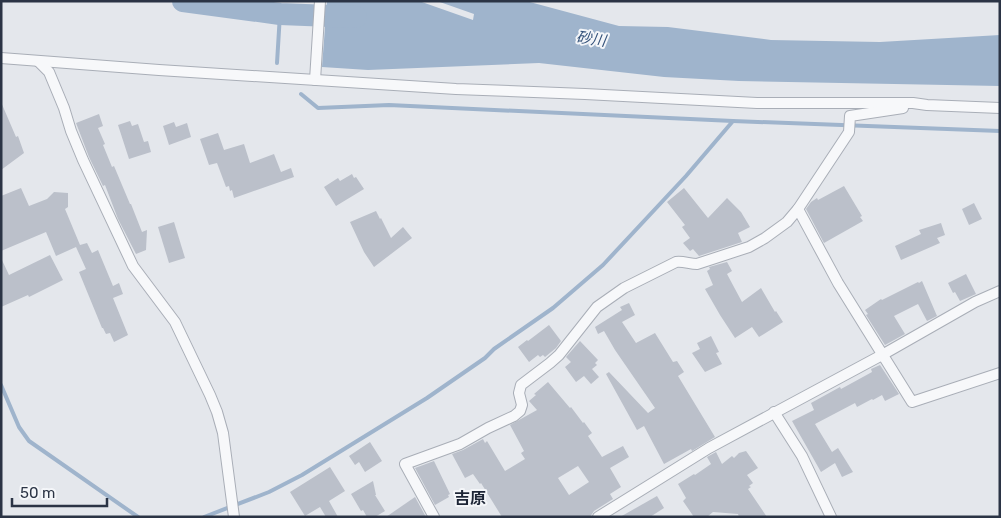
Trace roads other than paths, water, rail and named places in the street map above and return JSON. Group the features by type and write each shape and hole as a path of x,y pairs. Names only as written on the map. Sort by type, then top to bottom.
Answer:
{"street":[{"path":"315,80 320,1"},
{"path":"1,58 456,89 757,103 913,102 927,105 1000,108"},
{"path":"38,61 49,72 83,160 133,266 175,322 210,395 223,433 234,510"},
{"path":"434,517 405,464 460,444 514,416 520,411 522,405 519,393 521,386 559,355 597,307 624,288 676,262 697,264 749,247 787,222 798,209 849,132 850,116 904,108 913,102"},
{"path":"798,209 838,283 912,402 1000,373"},
{"path":"598,517 709,448 882,355 975,302 1000,291"},
{"path":"774,412 802,456 831,517"}],"water":[{"path":"327,1 419,1 473,20 474,14 437,1 526,1 619,26 668,27 771,40 880,42 1000,35 1000,86 739,81 664,77 539,63 368,70 322,67"}],"waterway":[{"name":"砂川","path":"183,1 280,14 356,17"},
{"path":"277,63 280,14"},
{"path":"301,94 318,108 389,105 1000,131"},
{"path":"204,517 269,492 302,475 427,398 553,308 603,265 686,176 733,121"},
{"path":"1,385 19,427 29,441 138,517"}],"district":[{"name":"吉原","path":"470,498"}]}
